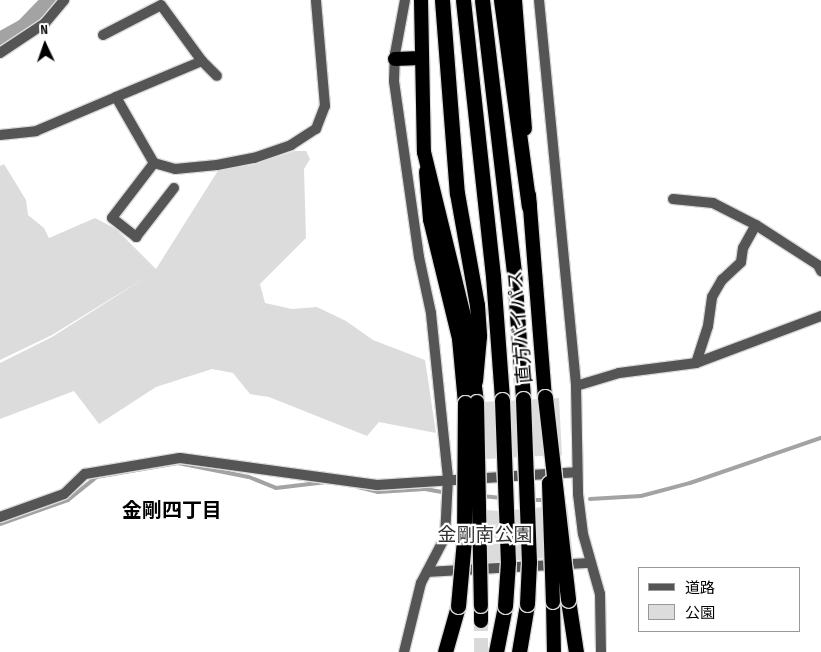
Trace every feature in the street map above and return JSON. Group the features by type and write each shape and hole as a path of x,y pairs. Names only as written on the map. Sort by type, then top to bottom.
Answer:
{"highway":[{"path":"421,0 421,120 430,219 459,338 471,403 481,621"},
{"path":"442,0 456,193 477,305 479,336 476,381 471,403 464,540 458,606 445,652"},
{"path":"463,0 493,276 502,400 508,562 506,606 496,652"},
{"path":"482,0 514,272 523,399 530,562 527,604 519,652"},
{"path":"501,0 529,206"},
{"name":"直方バイパス","path":"515,0 529,206 545,397"},
{"path":"395,59 421,58"},
{"path":"426,171 468,332 476,381"},
{"path":"545,397 560,601 554,652"},
{"path":"560,601 576,652"}],"street":[{"path":"0,53 46,23 64,0"},
{"path":"116,97 154,164 175,169 254,158 291,145 316,129 325,106 316,0"},
{"path":"404,652 420,583 445,537 448,478 431,313 419,257 394,81 395,59 405,0"},
{"path":"539,0 576,386 576,472 590,563 600,594 601,652"},
{"path":"103,35 161,5 202,61 217,76"},
{"path":"0,135 36,130 202,61"},
{"path":"154,164 112,218 136,237 174,188"},
{"path":"673,199 713,203 756,225 818,265 821,271"},
{"path":"696,363 708,326 712,297 722,280 740,262 743,248 756,225"},
{"path":"576,386 619,373 696,363 821,316"},
{"path":"0,517 64,494 86,474 180,458 377,484 448,478 576,472"},
{"path":"427,572 590,563"}],"green space":[{"path":"295,151 306,151 310,159 304,169 306,238 260,284 265,303 292,309 317,307 346,321 373,340 425,360 436,433 379,422 367,436 269,397 250,394 233,373 212,369 156,387 99,424 74,391 0,419 0,363 52,337 148,276 52,335 0,360 0,166 4,164 26,200 28,215 44,228 49,238 95,218 116,229 156,269 219,169 252,165"},
{"path":"559,398 562,455 472,460 469,403"},
{"name":"金剛南公園","path":"567,505 573,556 452,565 459,534 458,508 499,511"}],"waterway":[{"path":"0,42 25,28 52,0"},
{"path":"590,499 641,496 690,483 821,438"},
{"path":"0,524 68,500 96,477 178,463 249,477 276,488 327,482"},
{"path":"358,487 378,492 425,489 442,492"},
{"path":"482,496 502,498"},
{"path":"529,500 547,500"}],"tunnel":[{"path":"481,621 481,652"}],"district":[{"name":"金剛四丁目","path":"172,511"}]}
